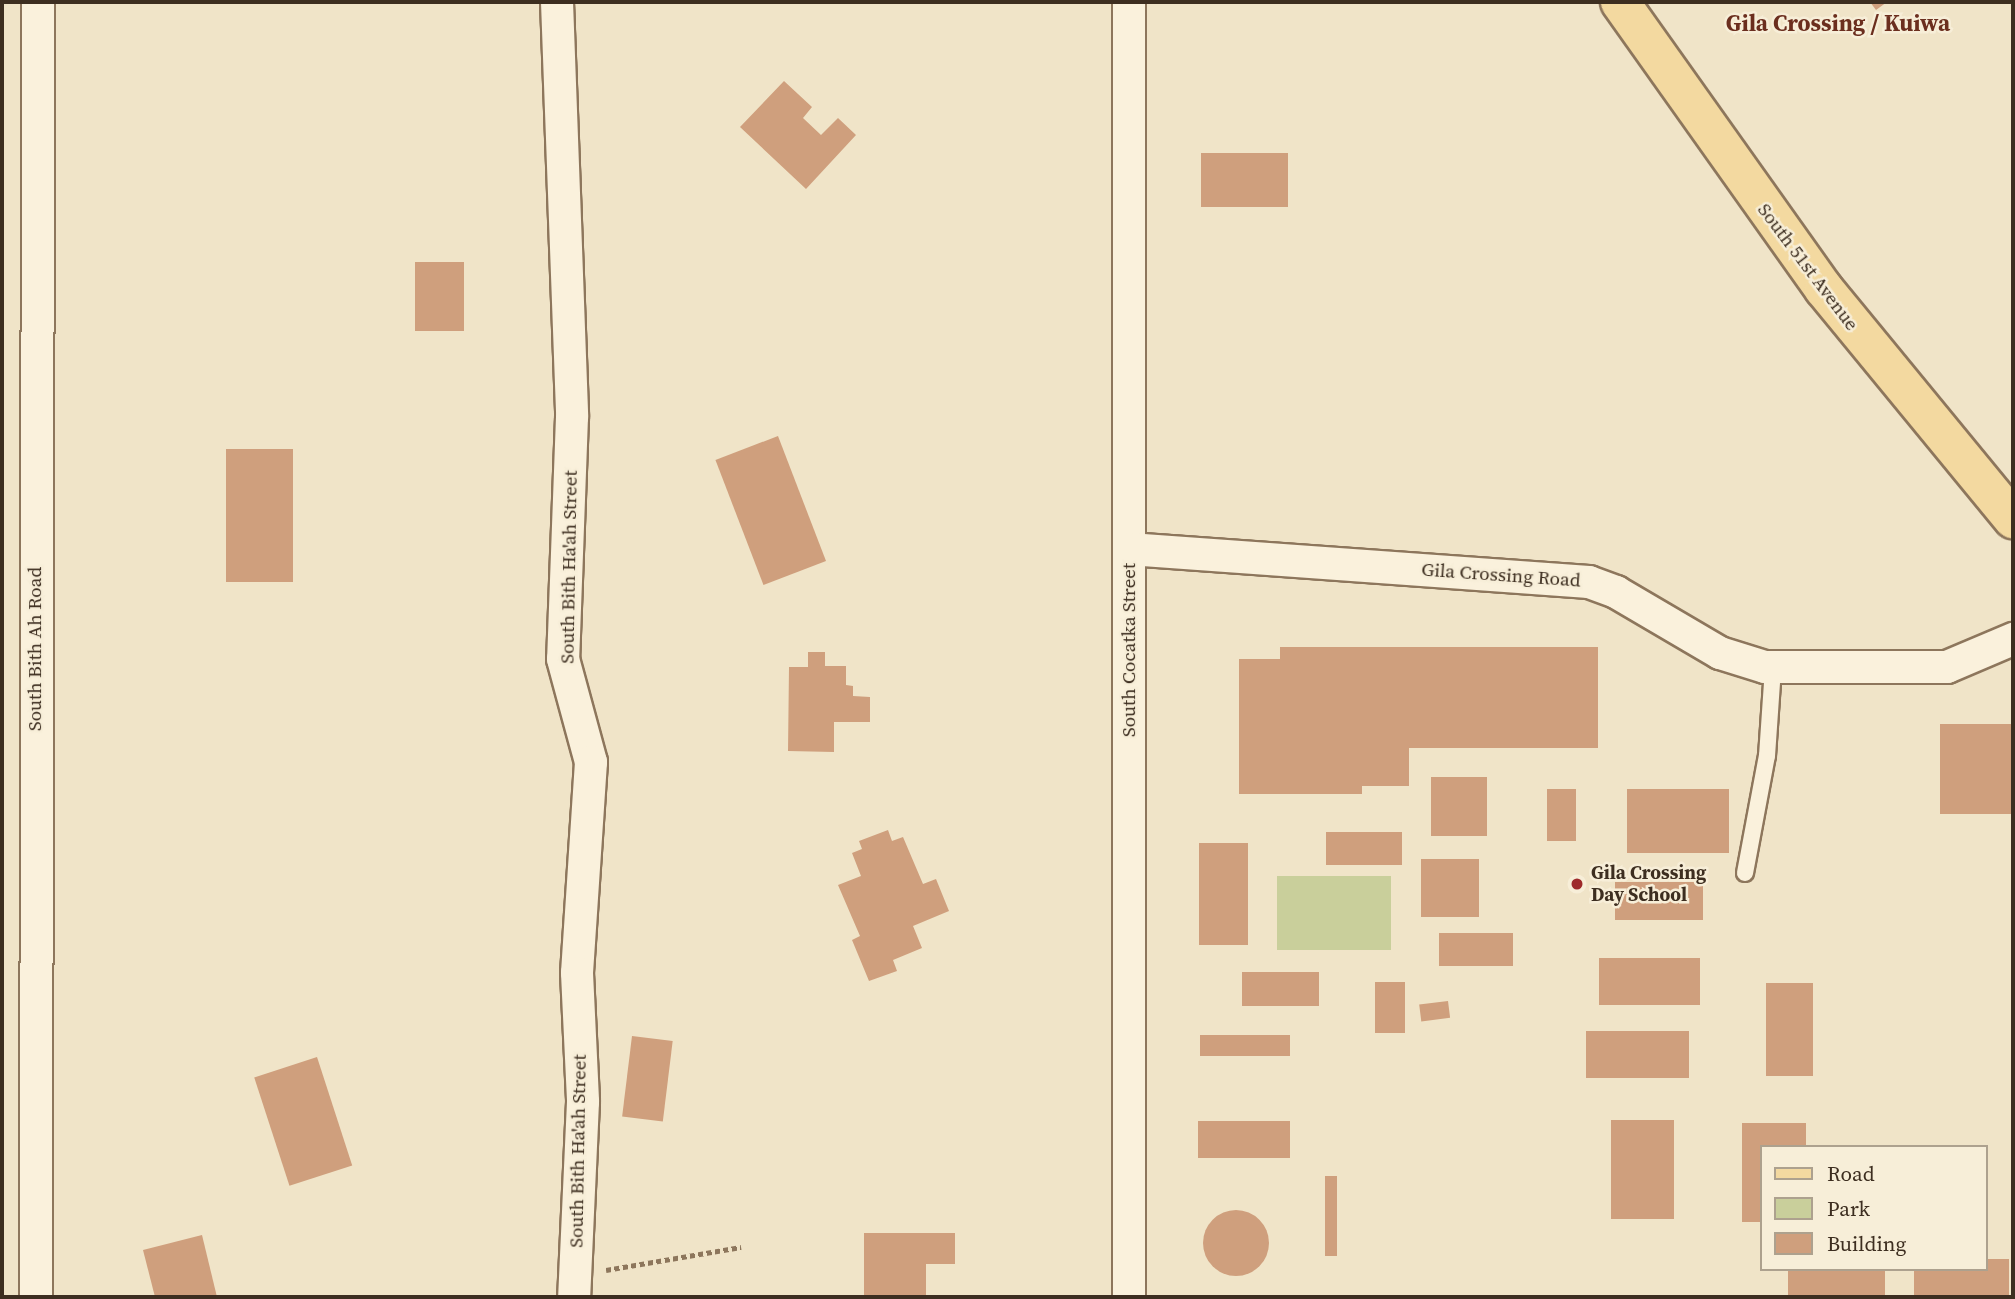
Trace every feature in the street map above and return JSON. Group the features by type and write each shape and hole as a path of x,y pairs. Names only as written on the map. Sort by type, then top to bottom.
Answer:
{"main road":[{"name":"South 51st Avenue","path":"1620,2 1824,289 2013,519"}],"street":[{"name":"South Bith Ah Road","path":"36,1297 38,2"},
{"name":"South Bith Ha'ah Street","path":"557,2 572,417 564,659 591,762 577,973 583,1102 574,1286"},
{"name":"South Cocatka Street","path":"1129,2 1129,1297"},
{"name":"Gila Crossing Road","path":"1129,549 1589,582 1616,592 1720,653 1741,662 1773,667 1947,667 2013,639"}],"lane":[{"path":"1745,873 1767,756 1773,667"}],"path":[{"path":"574,1286 741,1247"}],"green space":[{"path":"1277,876 1391,876 1391,950 1277,950"}],"building":[{"path":"1870,2 1887,2 1876,10"},
{"path":"784,81 812,107 803,118 821,135 838,118 856,135 806,189 740,127"},
{"path":"1201,153 1288,153 1288,207 1201,207"},
{"path":"415,262 464,262 464,331 415,331"},
{"path":"778,436 826,561 763,585 715,460"},
{"path":"226,449 293,449 293,582 226,582"},
{"path":"1280,647 1598,647 1598,748 1409,748 1409,786 1362,786 1362,794 1239,794 1239,659 1280,659"},
{"path":"808,652 825,652 825,666 846,666 846,685 853,686 853,696 870,697 870,722 834,722 834,752 788,751 789,667 808,667"},
{"path":"1940,724 2013,724 2013,814 1940,814"},
{"path":"1431,777 1487,777 1487,836 1431,836"},
{"path":"1547,789 1576,789 1576,841 1547,841"},
{"path":"1627,789 1729,789 1729,853 1627,853"},
{"path":"888,830 892,841 903,837 923,884 936,879 949,911 913,926 922,948 893,960 897,971 869,981 852,940 860,936 838,885 861,876 852,853 862,849 859,841"},
{"path":"1326,832 1402,832 1402,865 1326,865"},
{"path":"1199,843 1248,843 1248,945 1199,945"},
{"path":"1421,859 1479,859 1479,917 1421,917"},
{"path":"1615,882 1703,882 1703,920 1615,920"},
{"path":"1439,933 1513,933 1513,966 1439,966"},
{"path":"1599,958 1700,958 1700,1005 1599,1005"},
{"path":"1242,972 1319,972 1319,1006 1242,1006"},
{"path":"1375,982 1405,982 1405,1033 1375,1033"},
{"path":"1766,983 1813,983 1813,1076 1766,1076"},
{"path":"1448,1001 1450,1018 1421,1021 1419,1005"},
{"path":"1586,1031 1689,1031 1689,1078 1586,1078"},
{"path":"1200,1035 1290,1035 1290,1056 1200,1056"},
{"path":"632,1036 673,1041 663,1121 622,1116"},
{"path":"317,1057 352,1165 289,1186 254,1077"},
{"path":"1611,1120 1674,1120 1674,1219 1611,1219"},
{"path":"1198,1121 1290,1121 1290,1158 1198,1158"},
{"path":"1742,1123 1806,1123 1806,1145 1759,1145 1759,1222 1742,1222"},
{"path":"1325,1176 1337,1176 1337,1256 1325,1256"},
{"path":"1236,1210 1249,1213 1259,1220 1266,1230 1269,1243 1266,1256 1259,1266 1249,1273 1236,1276 1223,1273 1213,1266 1206,1256 1203,1243 1206,1230 1213,1220 1223,1213"},
{"path":"864,1233 955,1233 955,1264 926,1264 926,1297 864,1297"},
{"path":"202,1235 217,1297 155,1297 143,1250"},
{"path":"1987,1259 2009,1259 2009,1297 1914,1297 1914,1271 1987,1271"},
{"path":"1788,1271 1885,1271 1885,1297 1788,1297"}],"place":[{"name":"Gila Crossing Day School","path":"1577,884"}],"district":[{"name":"Gila Crossing / Kuiwa","path":"1838,23"}]}
